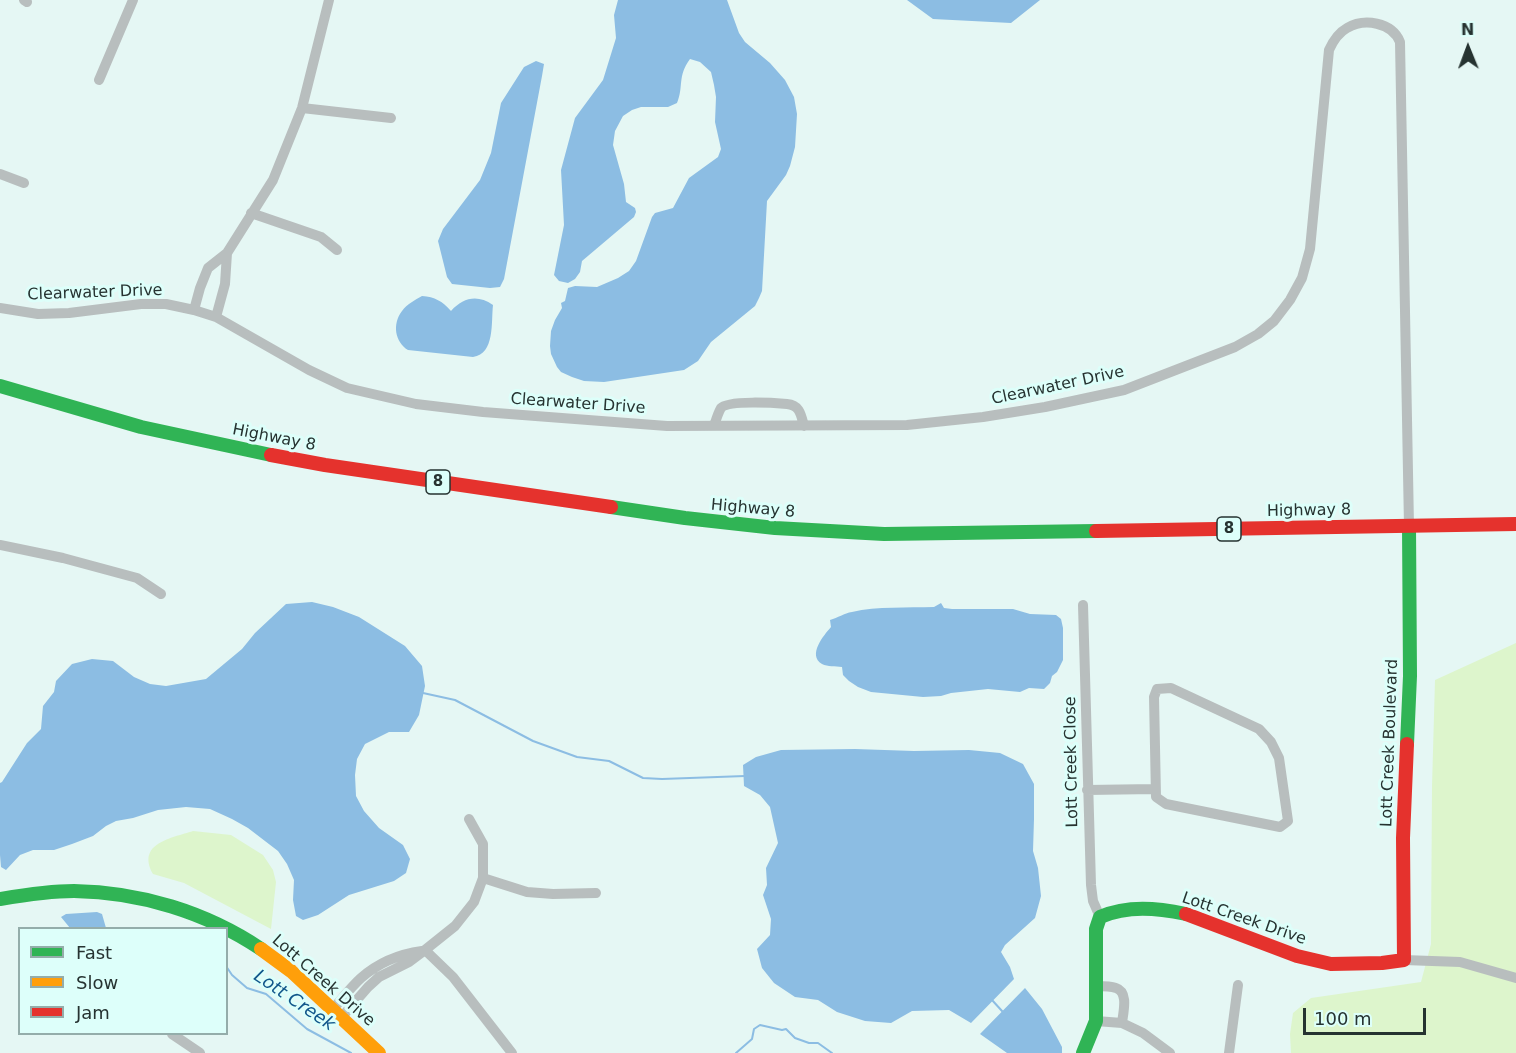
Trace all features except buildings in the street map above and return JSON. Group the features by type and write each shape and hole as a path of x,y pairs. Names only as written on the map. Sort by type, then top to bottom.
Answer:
{"main road":[{"name":"Highway 8","path":"0,386 141,427 239,449 388,475 720,523 885,534 1516,524"},
{"name":"Lott Creek Boulevard","path":"1404,960 1403,838 1410,666 1409,526"},
{"name":"Lott Creek Drive","path":"0,899 31,894 86,891 142,898 190,911 227,927"},
{"name":"Lott Creek Drive","path":"1100,917 1110,911 1133,909 1171,911 1189,915 1298,956 1330,964 1382,963 1404,960"},
{"path":"1083,1053 1096,1021 1096,929 1100,917"},
{"name":"Lott Creek Drive","path":"228,927 280,961 379,1053"}],"street":[{"path":"99,80 133,0"},
{"path":"194,310 208,268 227,253 273,180 302,108 329,0"},
{"name":"Clearwater Drive","path":"0,308 38,314 69,313 141,304 166,304 194,310 216,317 309,370 346,388 416,404 483,412 667,426 804,426 907,424 983,417 1054,405 1124,390 1208,359 1258,334 1274,321 1290,300 1302,278 1310,249 1329,50 1335,38 1348,27 1374,23 1392,30 1400,42 1401,53 1409,526"},
{"path":"302,108 391,118"},
{"path":"0,174 24,183"},
{"path":"251,213 321,237 337,250"},
{"path":"216,317 225,284 227,253"},
{"path":"714,426 722,407 735,403 794,405 800,412 804,426"},
{"path":"0,545 104,568 136,578 161,594"},
{"name":"Lott Creek Close","path":"1083,605 1091,896 1100,917"},
{"path":"1171,688 1259,729 1271,742 1279,758 1288,821 1280,827 1166,804 1156,798 1155,789 1154,697 1157,689 1171,688"},
{"path":"1087,790 1155,789"},
{"path":"337,1014 361,978 375,968 406,953 425,950 455,926 474,903 483,878 483,844 469,819"},
{"path":"483,878 527,892 596,893"},
{"path":"425,950 453,977 512,1053"},
{"name":"Lott Creek Drive","path":"1404,960 1461,962 1516,978"},
{"path":"1229,1053 1238,985"},
{"path":"1097,986 1122,991 1124,997 1122,1023"},
{"path":"1096,1021 1122,1023 1143,1033 1170,1053"},
{"path":"173,1035 200,1053"}],"green space":[{"path":"1516,643 1516,1053 1291,1053 1290,1034 1293,1013 1311,998 1421,982 1431,944 1435,680"},
{"path":"193,831 231,835 263,855 273,870 276,882 271,929 184,883 153,874 149,864 149,855 153,849 159,843"}],"water":[{"path":"618,0 727,0 739,33 745,42 770,63 785,80 794,97 797,114 795,147 786,175 767,201 762,291 755,306 711,342 698,361 684,370 604,382 584,381 561,372 551,354 551,331 562,308 561,303 565,301 568,288 597,287 629,271 636,261 655,213 673,208 689,178 718,157 721,149 715,122 716,97 711,72 700,62 690,59 683,71 677,103 668,107 641,107 632,110 623,116 615,131 613,145 624,184 626,202 635,208 634,217 582,261 580,272 575,279 568,283 559,281 554,275 564,225 561,170 575,118 603,80 616,38 614,15"},
{"path":"907,0 1040,0 1011,23 933,19"},
{"path":"536,61 544,64 504,279 500,287 490,288 452,284 447,277 438,241 443,229 480,180 491,153 501,103 524,67"},
{"path":"422,296 438,300 451,311 460,303 470,299 481,299 493,305 491,336 485,350 473,357 408,350 404,347 396,332 397,321 411,302"},
{"path":"312,602 359,617 405,646 422,666 425,686 419,715 409,732 389,732 365,744 357,759 355,775 356,796 364,811 379,828 403,845 410,859 406,873 394,881 349,895 318,915 303,920 296,916 293,900 294,880 278,851 232,819 210,809 186,807 158,810 116,821 93,836 54,850 33,850 20,855 6,870 1,867 0,783 27,743 41,729 43,706 54,692 56,681 72,664 92,659 113,661 134,677 150,684 166,686 206,679 242,649 255,633 286,604"},
{"path":"941,603 944,608 952,609 1013,609 1030,614 1056,615 1061,619 1063,628 1063,660 1050,683 1044,689 1029,688 1020,692 988,689 923,697 871,692 849,681 843,675 842,667 824,665 816,656 818,645 831,627 830,620 846,613 882,608 934,607"},
{"path":"781,750 969,750 1000,753 1023,764 1034,784 1033,851 1038,868 1041,896 1035,918 1005,945 1001,952 1014,979 971,1023 949,1010 912,1011 891,1023 865,1021 837,1012 818,1000 795,997 774,983 762,968 757,949 770,935 771,919 763,895 767,885 766,868 778,843 770,807 760,795 744,786 743,765 756,757"},
{"path":"97,912 102,914 106,927 69,927 61,917 66,914"},
{"path":"1025,988 1042,1009 1062,1047 1062,1053 1007,1053 980,1034"}],"waterway":[{"path":"423,693 455,700 533,741 577,757 609,761 643,778 745,776"},
{"name":"Lott Creek","path":"228,969 247,988 266,994 307,1029 351,1053"},
{"path":"992,1000 1002,1011"},
{"name":"Lott Creek","path":"736,1053 752,1039 754,1029 760,1025 786,1029 795,1038 809,1043 818,1043 832,1053"}],"traffic: fast":[{"path":"0,386 141,427 271,455"},
{"path":"611,507 775,528 884,534 1096,531"},
{"path":"1407,744 1410,676 1409,526"},
{"path":"0,899 65,891 123,895 172,906 224,927"},
{"path":"1083,1053 1096,1021 1096,929 1100,917 1132,909 1164,910 1186,914"},
{"path":"228,929 261,949"}],"traffic: slow":[{"path":"261,949 291,971 379,1053"}],"traffic: jam":[{"path":"271,455 611,507"},
{"path":"1096,531 1516,524"},
{"path":"1186,914 1297,956 1331,964 1404,960 1403,838 1407,744"}]}
